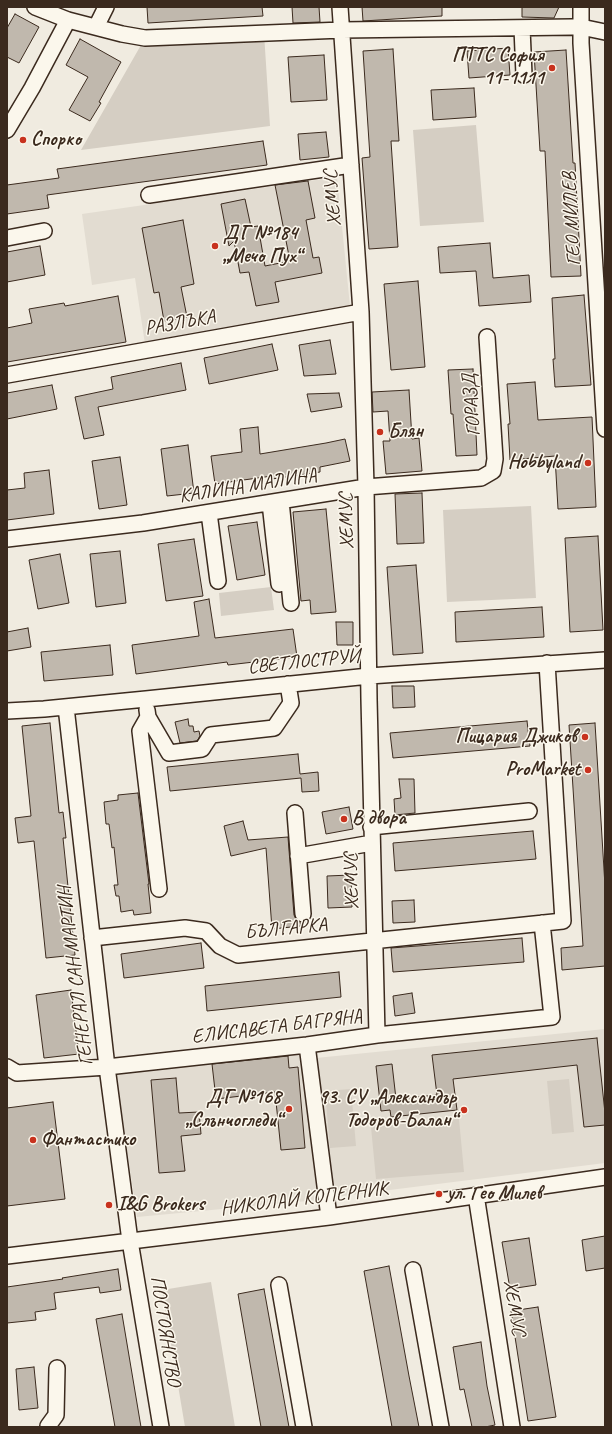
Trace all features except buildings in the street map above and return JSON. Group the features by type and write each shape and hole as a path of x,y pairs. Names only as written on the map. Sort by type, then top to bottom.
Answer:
{"street":[{"path":"35,7 68,20 144,38 342,30 581,27 605,32"},
{"path":"96,27 106,7"},
{"name":"ХЕМУС","path":"340,7 361,312 366,487 371,827 377,1035"},
{"name":"ГЕО МИЛЕВ","path":"581,7 605,429"},
{"path":"7,130 32,88 68,20"},
{"path":"522,28 524,75"},
{"path":"149,195 351,165"},
{"path":"7,238 44,231"},
{"name":"РАЗЛЪКА","path":"7,376 361,312"},
{"name":"ГОРАЗД","path":"487,338 495,459 493,471"},
{"name":"КАЛИНА МАЛИНА","path":"7,539 143,523 366,487 481,478 493,471"},
{"path":"275,502 280,587"},
{"path":"275,502 291,602"},
{"path":"209,513 218,581"},
{"name":"СВЕТЛОСТРУЙ","path":"7,711 66,707 368,676 605,660"},
{"name":"БЪЛГАРКА","path":"92,938 185,928 206,931 220,946 238,955 563,921 547,663"},
{"path":"146,699 148,717 169,753 202,749 211,735 274,728 291,703 288,684"},
{"name":"ГЕНЕРАЛ САН МАРТИН","path":"66,707 106,1066 130,1241"},
{"path":"148,717 140,731 158,889"},
{"path":"371,827 529,811"},
{"path":"295,814 303,914"},
{"path":"298,856 372,843"},
{"name":"ЕЛИСАВЕТА БАГРЯНА","path":"7,1067 17,1073 106,1066 307,1045 377,1035 552,1017 542,923"},
{"path":"307,1045 329,1217"},
{"name":"НИКОЛАЙ КОПЕРНИК","path":"7,1256 329,1217 605,1177"},
{"name":"ХЕМУС","path":"476,1195 512,1427"},
{"name":"ПОСТОЯНСТВО","path":"130,1241 161,1427"},
{"path":"413,1270 441,1427"},
{"path":"279,1285 304,1427"},
{"path":"46,1427 56,1415 57,1368"}],"shaded area":[{"path":"264,33 270,126 81,150 145,38"},
{"path":"476,125 484,222 420,226 413,130"},
{"name":"ДГ №184 „Мечо Пух“","path":"337,177 350,306 145,344 135,278 92,285 82,214"},
{"path":"531,506 536,598 447,602 443,510"},
{"path":"271,587 274,610 221,616 219,593"},
{"name":"93. СУ „Александър Тодоров-Балан“","path":"605,1029 605,1163 334,1197 316,1058"},
{"path":"300,1054 318,1200 137,1217 116,1074"},
{"path":"569,1079 574,1132 552,1134 547,1081"},
{"path":"351,1089 356,1146 330,1148 325,1091"},
{"path":"459,1119 464,1172 376,1179 371,1127"},
{"path":"211,1282 235,1427 185,1427 162,1290"}],"place":[{"name":"ПТТС София 11-1111","path":"552,68"},
{"name":"Спорко","path":"23,140"},
{"name":"ДГ №184 „Мечо Пух“","path":"215,246"},
{"name":"Блян","path":"380,432"},
{"name":"Hobbyland","path":"588,463"},
{"name":"Пицария Джиков","path":"585,737"},
{"name":"ProMarket","path":"588,770"},
{"name":"В двора","path":"344,819"},
{"name":"ДГ №168 „Слънчогледи“","path":"289,1109"},
{"name":"93. СУ „Александър Тодоров-Балан“","path":"464,1110"},
{"name":"Фантастико","path":"33,1140"},
{"name":"ул. Гео Милев","path":"439,1194"},
{"name":"I&G Brokers","path":"109,1205"}]}
